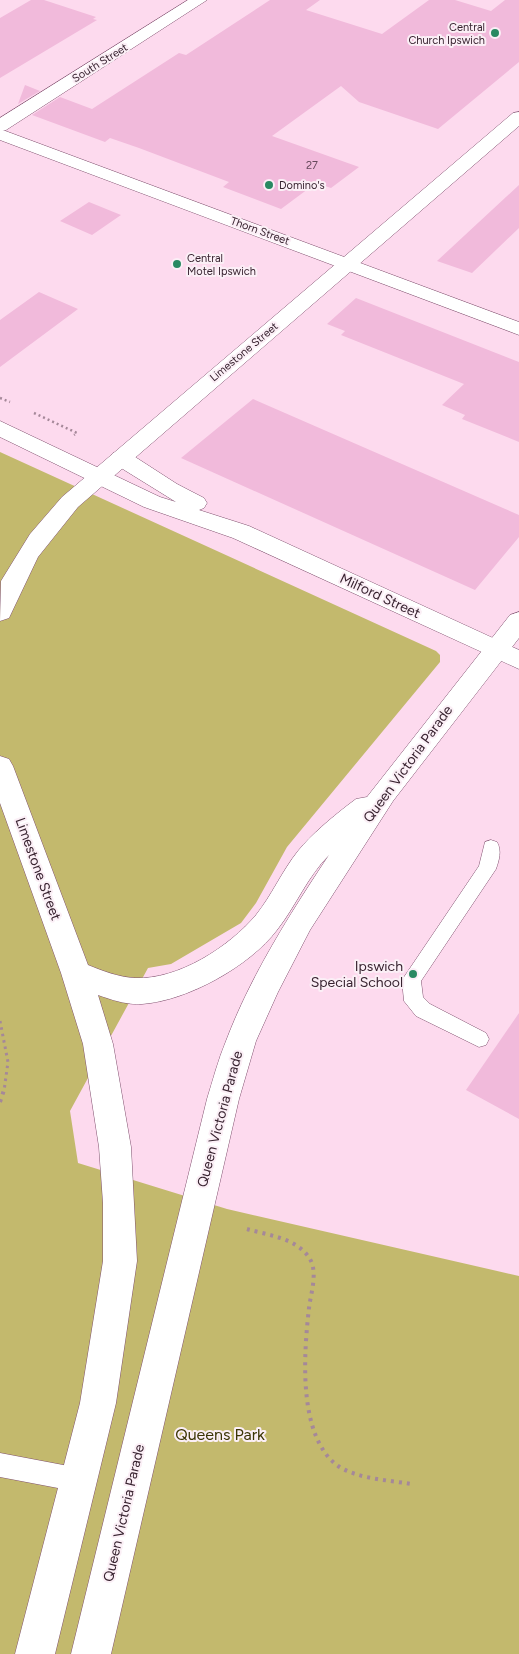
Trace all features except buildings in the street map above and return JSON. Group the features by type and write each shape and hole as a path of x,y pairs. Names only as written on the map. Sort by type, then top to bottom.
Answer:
{"main road":[{"name":"South Street","path":"0,126 199,0"},
{"name":"Limestone Street","path":"0,612 18,568 34,542 70,502 519,117"},
{"name":"Thorn Street","path":"0,134 519,329"},
{"name":"Milford Street","path":"0,428 98,478 152,502 241,532 507,655"},
{"name":"Milford Street","path":"121,458 241,532"},
{"name":"Queen Victoria Parade","path":"91,1654 223,1099 241,1041 300,922 383,794 507,655 519,621"},
{"name":"Limestone Street","path":"0,766 76,973"},
{"path":"76,973 107,985 141,991 182,980 216,963 242,946 271,918 306,861 327,838 383,794"},
{"path":"35,1654 98,1403 120,1261 115,1147 108,1096 98,1044 76,973"}],"lane":[{"path":"479,1039 423,1010 414,1001 411,980 487,869 491,847"},
{"path":"0,1465 79,1480"}],"path":[{"path":"0,398 17,406"},
{"path":"26,409 77,432"},
{"path":"0,1021 6,1041 9,1077 0,1102"},
{"path":"247,1229 292,1244 307,1254 314,1271 306,1331 307,1390 314,1427 328,1457 338,1466 350,1471 411,1484"}],"green space":[{"name":"Queens Park","path":"0,452 436,651 440,655 440,662 287,847 256,903 241,923 171,964 148,968 70,1111 78,1163 227,1209 519,1276 519,1654 0,1654"}],"place":[{"name":"Central Church Ipswich","path":"495,33"},
{"name":"Domino's","path":"269,185"},
{"name":"Central Motel Ipswich","path":"177,264"},
{"name":"Ipswich Special School","path":"413,974"}]}
